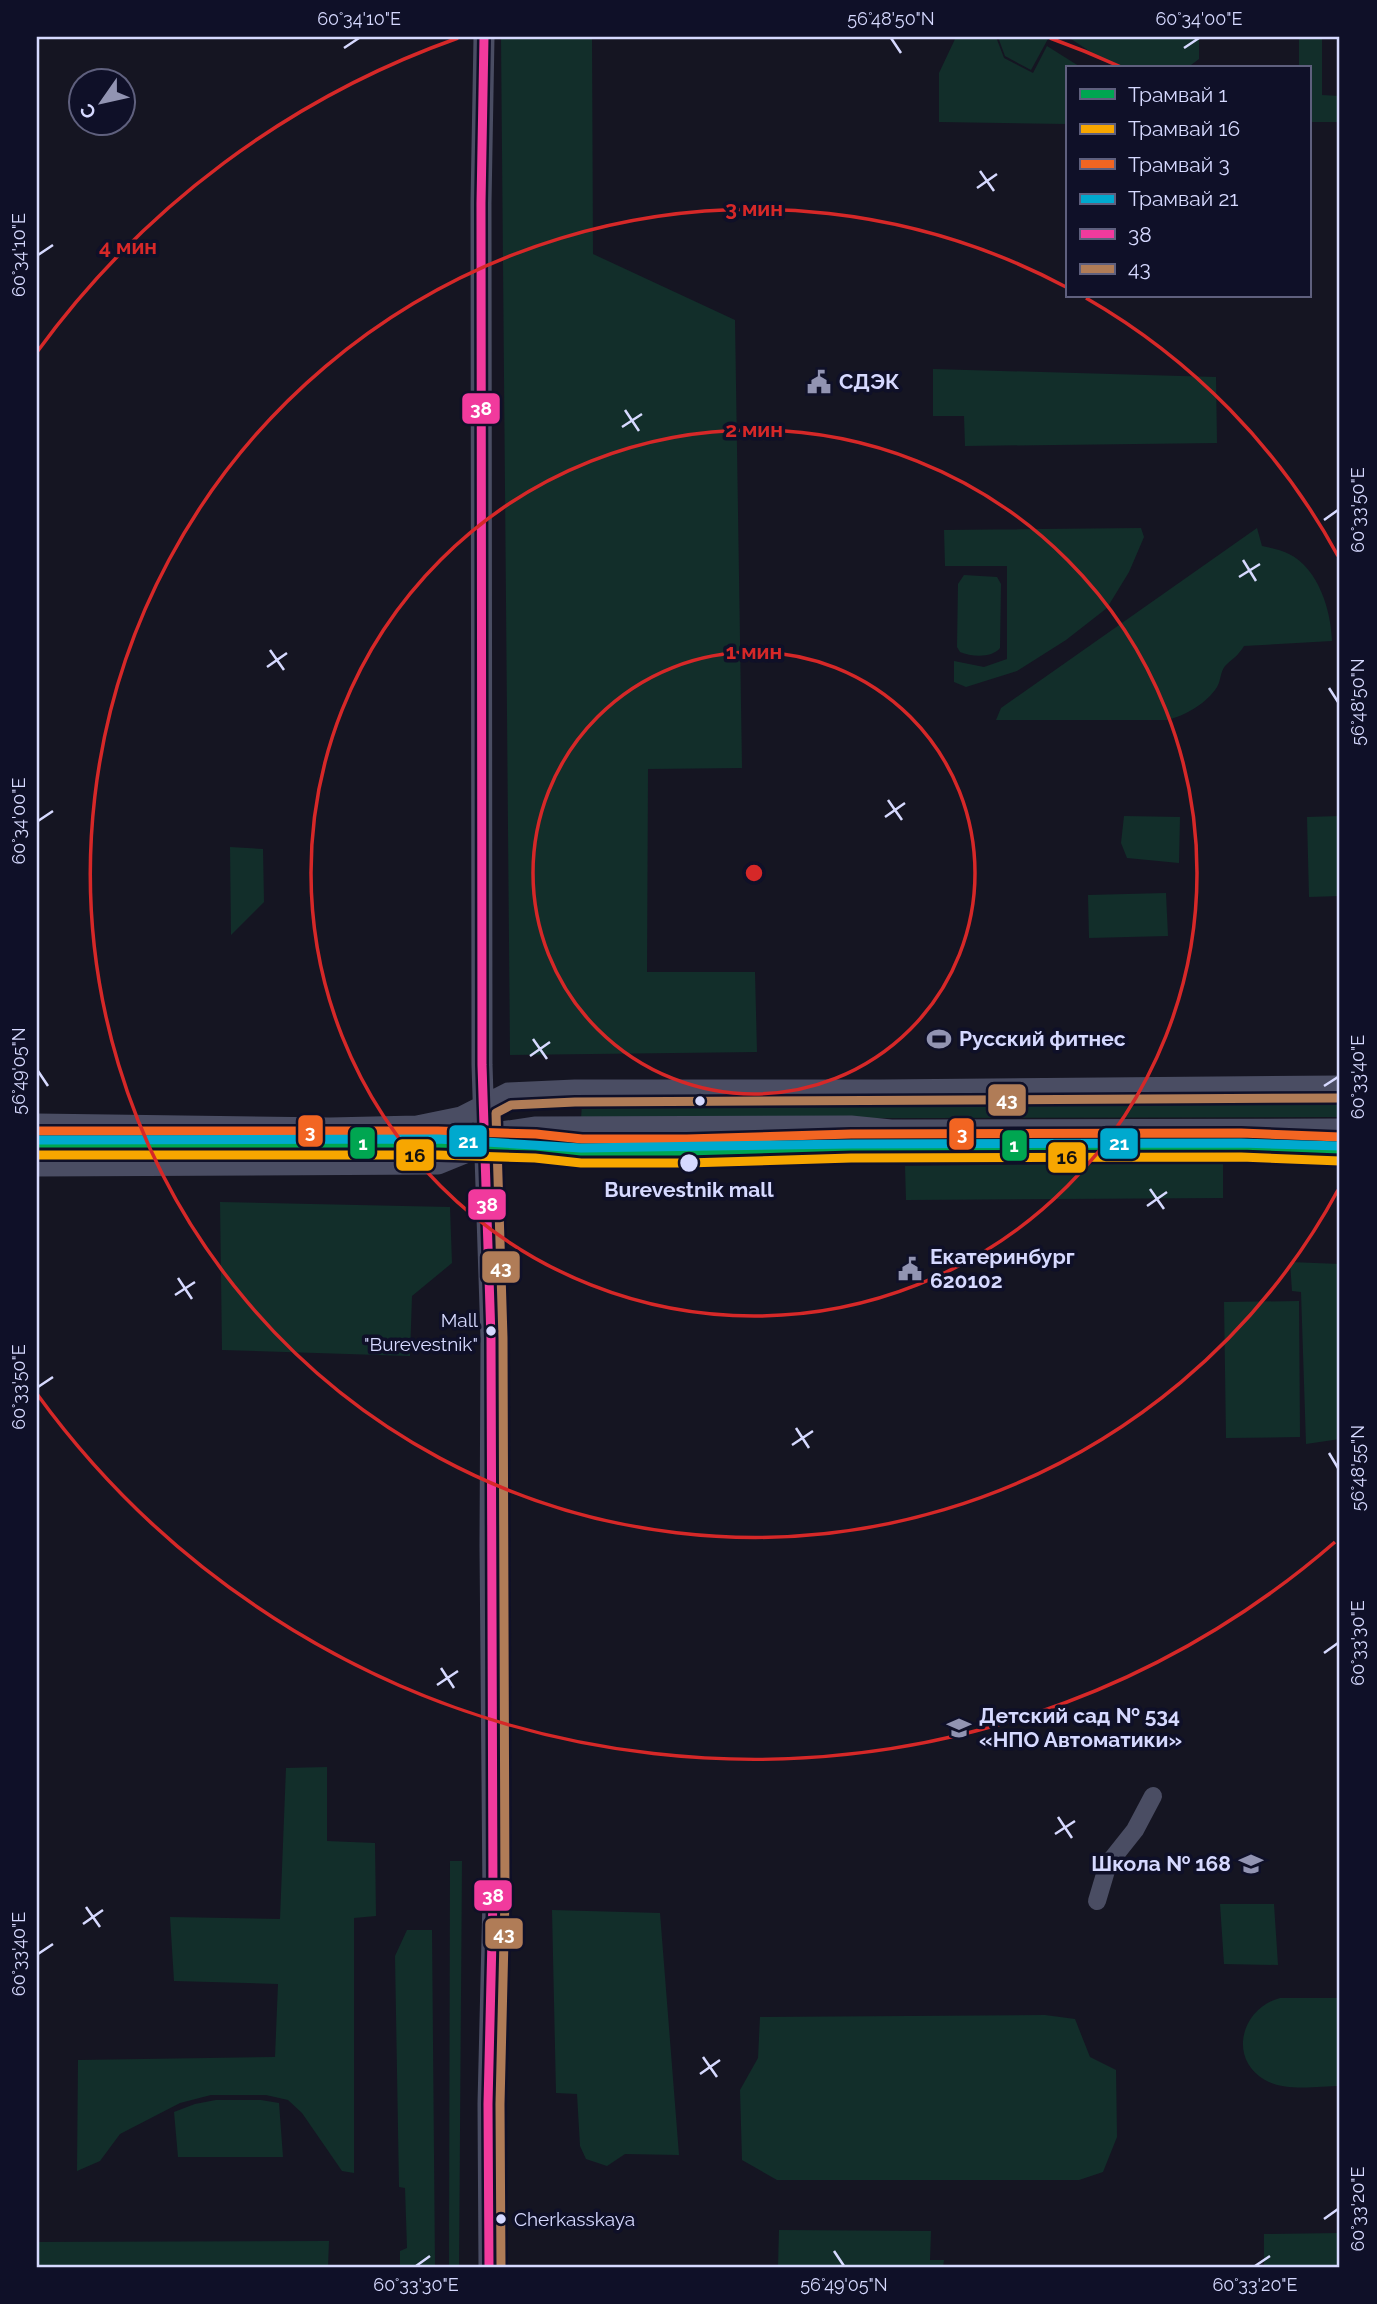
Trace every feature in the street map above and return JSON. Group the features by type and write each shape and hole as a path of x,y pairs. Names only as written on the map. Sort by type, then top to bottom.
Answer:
{"street":[{"path":"484,37 481,203 484,1137 491,1338 490,1727 493,1898 488,2104 489,2267"},
{"path":"37,1124 330,1128 417,1126 461,1117 508,1093 575,1090 1340,1086"},
{"path":"37,1166 438,1164 465,1153 484,1137 505,1130 536,1127 850,1126 891,1130 1340,1129"},
{"path":"1097,1901 1108,1864 1135,1830 1153,1796"}],"green space":[{"path":"501,37 592,37 593,254 735,320 742,768 648,769 647,972 755,972 757,1052 510,1055"},
{"path":"956,37 996,37 1004,58 1033,73 1047,46 1079,66 1066,66 1066,124 939,122 939,73"},
{"path":"998,37 1049,37 1031,70 1005,56"},
{"path":"1068,37 1199,37 1199,59 1190,66 1112,66"},
{"path":"1299,37 1322,37 1322,95 1340,96 1340,122 1310,122 1310,66 1299,66"},
{"path":"933,369 1216,377 1217,443 965,446 964,416 933,416"},
{"path":"1141,528 1144,537 1129,572 1107,608 1066,640 1017,671 966,687 954,682 954,661 984,667 1007,659 1007,566 945,566 944,530"},
{"path":"1257,528 1262,546 1289,554 1316,580 1326,604 1332,641 1244,646 1225,666 1217,687 1208,698 1188,712 1167,720 996,720 1001,708"},
{"path":"964,575 997,577 1001,584 1000,648 992,654 970,655 960,652 957,647 958,584"},
{"path":"1124,816 1180,817 1179,863 1127,858 1121,843"},
{"path":"1340,816 1340,896 1309,897 1307,817"},
{"path":"230,847 263,849 264,902 231,935"},
{"path":"1166,893 1168,936 1089,938 1088,895"},
{"path":"1340,1100 1340,1117 581,1119 582,1103"},
{"path":"1223,1162 1223,1198 906,1200 905,1166"},
{"path":"220,1202 450,1207 452,1263 412,1296 410,1356 222,1350"},
{"path":"1290,1262 1340,1264 1340,1439 1306,1444 1301,1292 1292,1291"},
{"path":"1299,1301 1300,1437 1226,1438 1224,1302"},
{"path":"327,1767 327,1841 375,1843 376,1916 354,1918 354,2173 342,2171 302,2113 288,2100 266,2095 211,2095 180,2103 120,2134 100,2161 77,2171 78,2060 275,2057 278,1984 174,1981 170,1917 280,1919 286,1768"},
{"path":"450,1861 462,1861 459,2267 449,2267"},
{"path":"1220,1904 1274,1904 1278,1965 1224,1964"},
{"path":"552,1910 660,1913 679,2155 625,2154 607,2166 586,2159 580,2146 577,2094 556,2093"},
{"path":"407,1930 432,1930 435,2267 400,2267 400,2251 407,2248 405,2188 399,2187 395,1956"},
{"path":"1280,1998 1340,1998 1340,2086 1282,2086 1265,2080 1253,2071 1243,2047 1244,2034 1256,2012 1267,2003"},
{"path":"1045,2015 1075,2019 1090,2057 1116,2070 1117,2137 1103,2172 1079,2180 777,2180 742,2160 740,2090 758,2058 760,2017"},
{"path":"216,2100 261,2100 279,2103 283,2157 178,2157 174,2112"},
{"path":"779,2230 931,2231 930,2260 944,2260 943,2267 778,2267"},
{"path":"1340,2233 1340,2267 1264,2267 1264,2234"},
{"path":"329,2241 328,2267 37,2267 37,2242"}],"tram line":[{"name":"3","path":"37,1131 438,1131 536,1134 582,1139 851,1134 1241,1133 1340,1137"},
{"name":"21","path":"37,1140 438,1139 581,1148 851,1144 1241,1143 1340,1146"},
{"name":"1","path":"37,1143 438,1143 536,1146 581,1151 851,1146 1241,1145 1340,1149"},
{"name":"16","path":"37,1155 438,1155 535,1158 581,1163 851,1158 1241,1157 1340,1161"}],"transit line":[{"name":"38","path":"484,37 481,203 482,1065 491,1338 493,1898 488,2104 489,2267"},
{"name":"43","path":"501,2267 500,2104 505,1898 503,1338 496,1113 511,1105 575,1102 1340,1098"}],"place":[{"name":"СДЭК","path":"819,382"},
{"name":"Русский фитнес","path":"939,1039"},
{"name":"Burevestnik mall","path":"689,1163"},
{"name":"Екатеринбург 620102","path":"910,1269"},
{"name":"Mall \"Burevestnik\"","path":"491,1331"},
{"name":"Детский сад № 534 «НПО Автоматики»","path":"959,1728"},
{"name":"Школа № 168","path":"1251,1864"},
{"name":"Cherkasskaya","path":"501,2219"}]}
